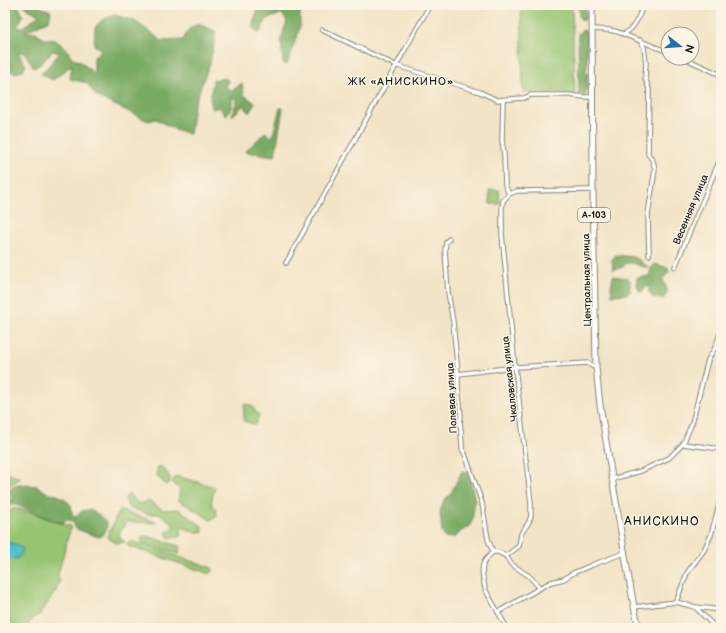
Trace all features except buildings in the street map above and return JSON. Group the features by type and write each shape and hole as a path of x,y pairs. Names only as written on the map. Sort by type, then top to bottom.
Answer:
{"main road":[{"name":"Центральная улица","path":"592,5 596,366 600,405 624,553 639,628"}],"street":[{"path":"286,263 430,5"},
{"path":"624,34 633,28 640,16 643,5"},
{"path":"592,29 609,30 624,34 660,49"},
{"path":"322,30 395,66 480,92 497,100 524,98 531,95 569,95 584,98 593,97"},
{"path":"640,40 644,47 646,64 645,78 649,89 648,154 653,161 655,170 648,215 649,255"},
{"path":"700,65 721,75"},
{"path":"503,100 502,140 504,155 504,185 509,194 517,190 593,190"},
{"name":"Весенняя улица","path":"675,267 721,157"},
{"name":"Чкаловская улица","path":"506,556 519,546 521,534 531,516 531,503 515,367 502,234 503,201 509,194"},
{"name":"Полевая улица","path":"449,240 446,242 445,250 448,292 453,322 458,374 462,449 482,503 488,539 493,552"},
{"path":"612,479 641,471 669,458 683,444 692,423 708,360 716,346 721,330"},
{"path":"716,346 721,349"},
{"path":"458,374 515,367 588,363 592,366 596,366"},
{"path":"683,444 721,448"},
{"path":"676,602 687,573 704,550 711,535 721,498"},
{"path":"507,628 486,591 482,566 488,556 493,552 498,552 506,556 511,564 530,576 540,588"},
{"path":"498,612 551,582 564,578 592,564 624,553"},
{"path":"634,607 676,602 695,607 721,610"},
{"path":"695,607 716,628"}],"green space":[{"path":"5,5 18,5 23,16 17,27 22,28 35,18 39,17 24,5 39,5 38,6 51,11 49,20 24,32 36,32 44,39 55,40 65,47 73,59 80,61 94,74 94,57 102,49 94,45 95,27 102,20 115,15 135,21 162,41 183,40 189,29 198,24 215,31 215,39 210,63 194,105 190,134 176,130 156,119 148,121 96,96 87,83 70,79 72,65 53,80 41,74 60,53 52,51 42,63 34,68 24,52 18,53 26,65 22,71 15,73 5,69 5,46 7,46 5,41"},
{"path":"255,5 300,5 300,27 287,65 283,63 281,39 287,21 280,12 279,15 267,19 259,34 252,26 257,11"},
{"path":"521,5 572,5 575,95 563,92 523,92"},
{"path":"579,5 586,5 585,20 581,20 579,16"},
{"path":"582,30 587,34 587,68 585,71 588,74 585,96 579,95 578,34"},
{"path":"224,78 228,80 225,87 232,91 242,83 244,95 255,103 249,113 244,105 232,116 237,100 232,97 232,106 226,116 220,107 212,109 210,99 213,80"},
{"path":"280,108 283,108 275,156 245,152 265,132 272,138"},
{"path":"489,190 499,190 500,204 490,204"},
{"path":"616,255 633,257 648,267 628,263 623,267 613,270 612,259"},
{"path":"655,264 668,268 669,273 663,278 667,288 667,293 663,299 653,298 649,292 649,286 645,286 642,292 639,291 637,285 637,278 649,276 651,268"},
{"path":"613,276 627,278 630,280 630,292 626,294 612,295 611,286"},
{"path":"244,404 251,405 259,416 255,425 244,421"},
{"path":"161,466 170,477 170,482 166,485 156,475 158,467"},
{"path":"462,471 468,472 475,501 473,519 469,527 461,531 456,537 445,538 442,532 440,512 444,500 450,495"},
{"path":"5,473 21,478 5,488"},
{"path":"176,476 215,487 211,503 216,509 217,516 211,520 178,500 180,490 172,482"},
{"path":"14,486 37,486 49,494 57,495 65,499 71,505 72,514 76,517 80,512 85,510 96,513 107,524 105,532 99,537 76,529 70,520 63,523 54,521 15,504 11,505 12,498 8,492 9,490"},
{"path":"5,492 13,503 5,510"},
{"path":"129,494 139,504 149,501 163,510 178,509 202,526 203,532 195,532 182,527 180,537 168,537 166,533 174,525 161,514 147,514 128,507 125,498"},
{"path":"15,508 71,526 57,578 60,579 56,591 39,615 34,617 26,628 19,628 5,619 5,515"},
{"path":"119,511 124,511 158,523 127,522 120,532 119,537 125,542 116,543 107,537"},
{"path":"143,535 180,546 179,554 142,543"},
{"path":"132,541 212,568 213,571 210,574 128,546 127,544"}],"water":[{"path":"5,543 14,544 23,549 21,555 14,560 5,561"}],"district":[{"name":"ЖК «АНИСКИНО»","path":"401,81"},
{"name":"АНИСКИНО","path":"662,521"}]}
